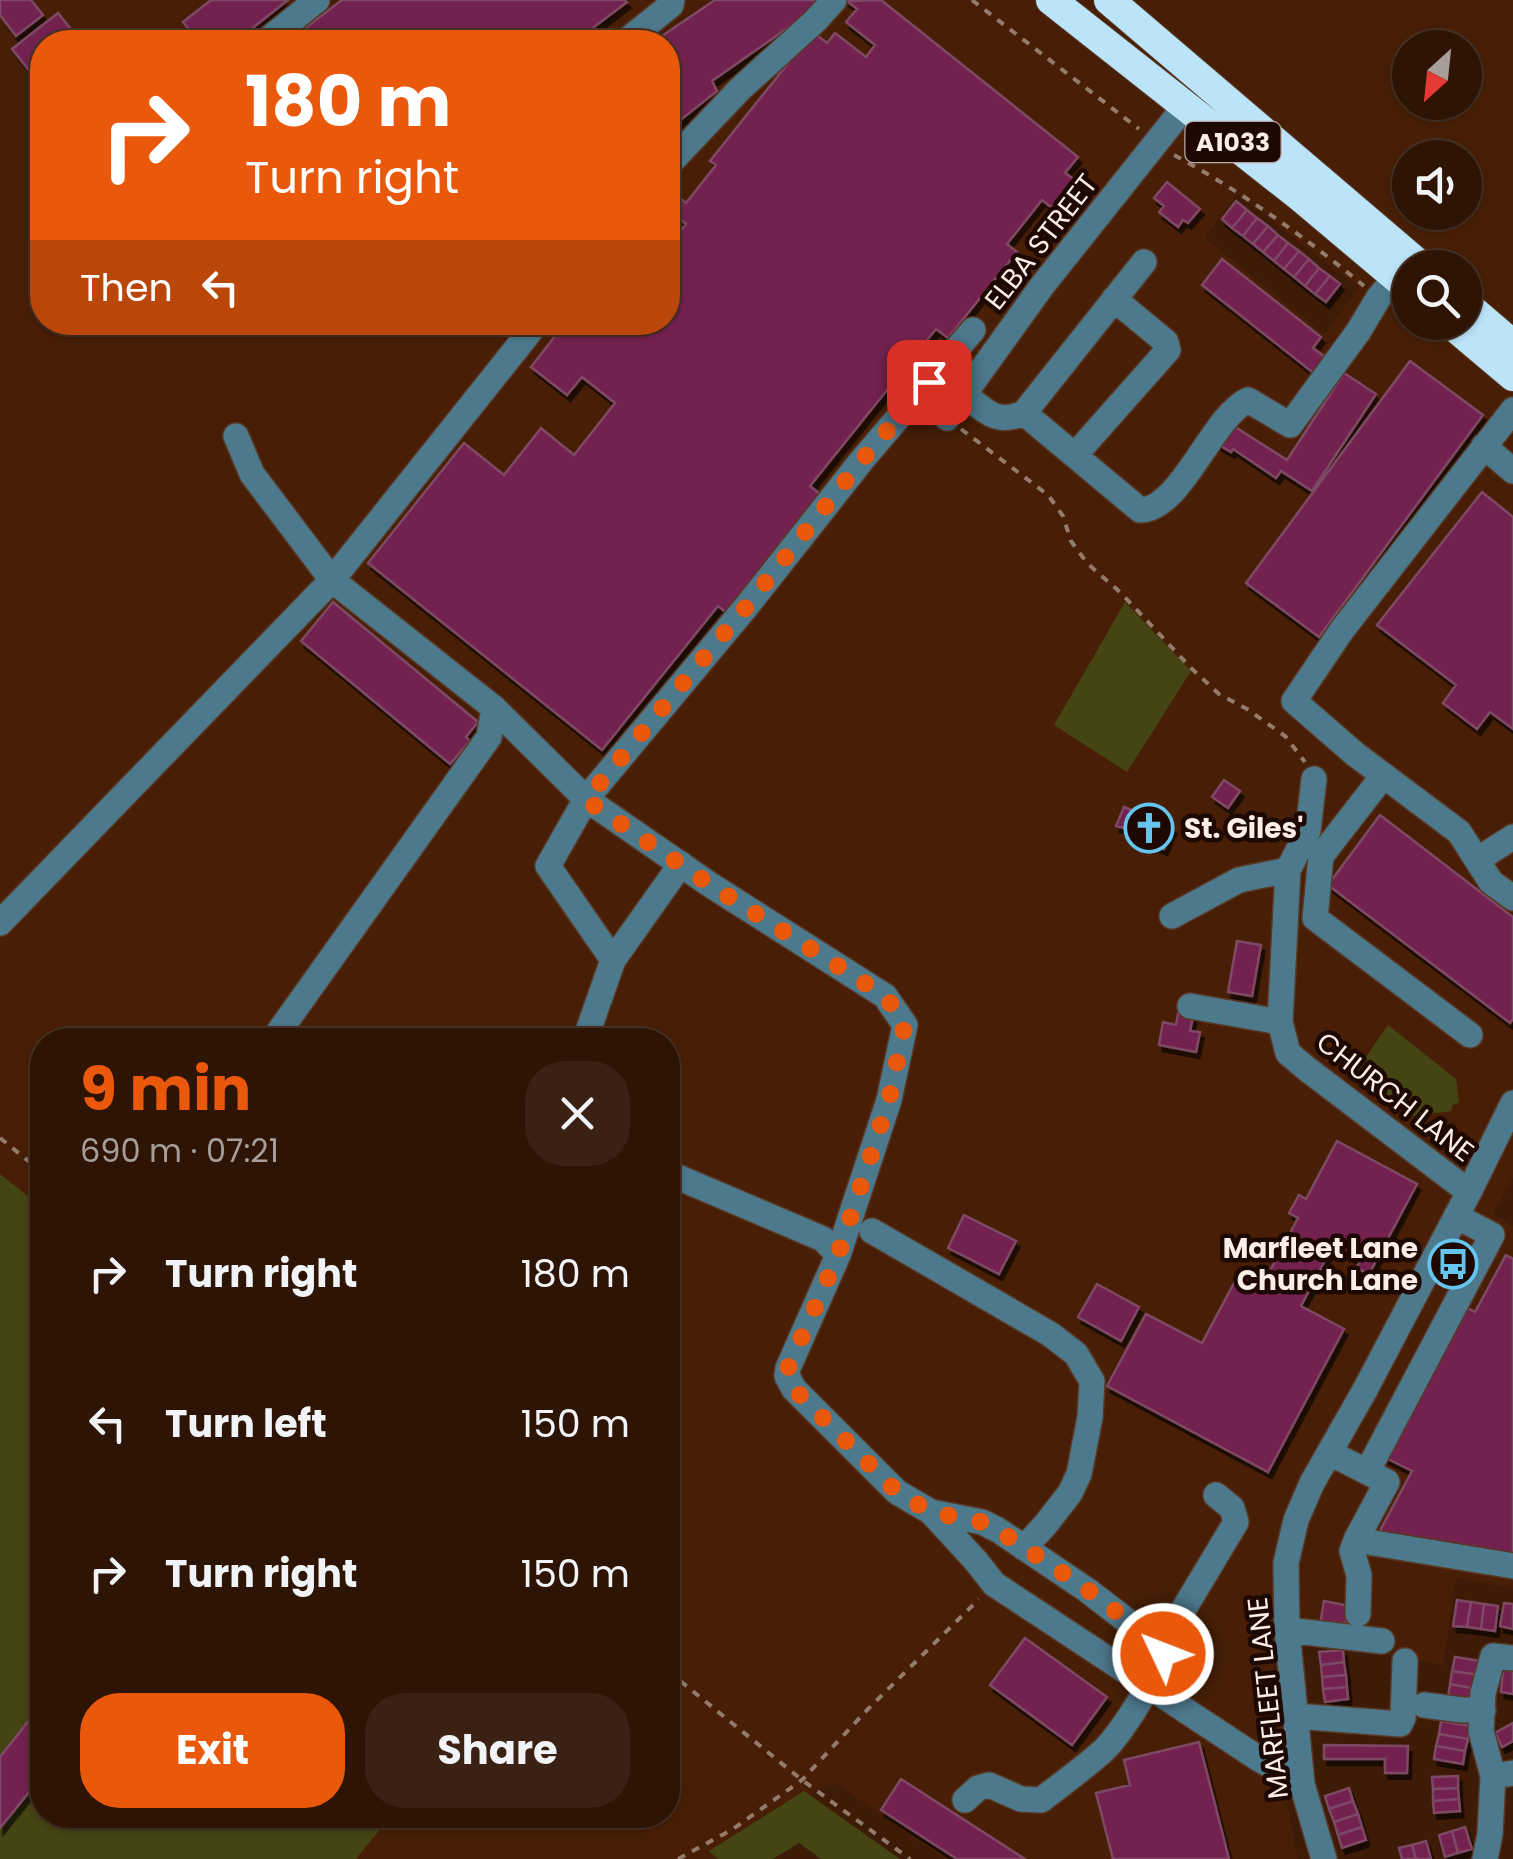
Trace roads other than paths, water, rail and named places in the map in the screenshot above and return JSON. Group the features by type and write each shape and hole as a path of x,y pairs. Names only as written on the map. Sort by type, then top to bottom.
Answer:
{"highway":[{"name":"A1033","path":"1051,0 1392,275"},
{"name":"A1033","path":"1109,0 1392,273"},
{"path":"1482,319 1513,345"},
{"path":"1471,340 1513,376"}],"street":[{"path":"280,30 317,0"},
{"path":"640,30 672,0"},
{"path":"680,152 834,0"},
{"name":"ELBA STREET","path":"947,418 1042,286 1186,105"},
{"path":"964,394 992,416 1009,420 1024,413 1144,262"},
{"path":"1024,413 1140,510 1149,510 1165,500 1239,405 1248,400 1290,425 1358,332 1392,294"},
{"path":"1076,456 1168,350 1166,342 1114,300"},
{"path":"613,960 548,866 586,800 862,460 974,330"},
{"path":"0,923 332,580 527,335"},
{"path":"1513,410 1342,630 1294,701 1383,776 1458,832 1491,882 1513,898"},
{"path":"236,436 252,474 332,580 494,708 586,800 885,996 905,1024 889,1100 838,1255 787,1376 794,1389 897,1492 931,1512 994,1584 1259,1760 1302,1784"},
{"path":"1484,446 1513,471"},
{"path":"281,1028 488,736 494,708"},
{"path":"1383,776 1321,856 1315,918 1470,1035"},
{"name":"CHURCH LANE","path":"1314,779 1308,831 1288,870 1280,1022 1288,1052 1469,1192"},
{"path":"1477,860 1513,837"},
{"path":"589,1028 613,960 681,864"},
{"path":"1172,916 1239,880 1288,870"},
{"path":"1190,1006 1280,1022"},
{"name":"MARFLEET LANE","path":"1324,1859 1302,1784 1287,1630 1286,1563 1296,1520 1513,1103"},
{"path":"680,1178 823,1239 838,1255"},
{"path":"1366,1472 1492,1235 1456,1216"},
{"path":"872,1231 1050,1334 1076,1354 1092,1382 1079,1474 1070,1494 1024,1548"},
{"path":"1330,1452 1387,1482 1352,1552 1360,1576 1358,1614"},
{"path":"965,1800 978,1788 989,1785 1021,1799 1041,1800 1108,1746 1148,1687 1162,1647 1236,1522 1232,1508 1216,1495"},
{"path":"931,1512 982,1522 1088,1590 1162,1647"},
{"path":"1356,1540 1513,1566"},
{"path":"1287,1630 1382,1642"},
{"path":"1485,1859 1503,1774 1481,1731 1483,1694 1494,1656 1513,1658"},
{"path":"1296,1716 1400,1724 1405,1661"},
{"path":"1424,1705 1482,1710"}],"place":[{"name":"St. Giles'","path":"1149,828"},
{"name":"Marfleet Lane Church Lane","path":"1453,1264"}]}
